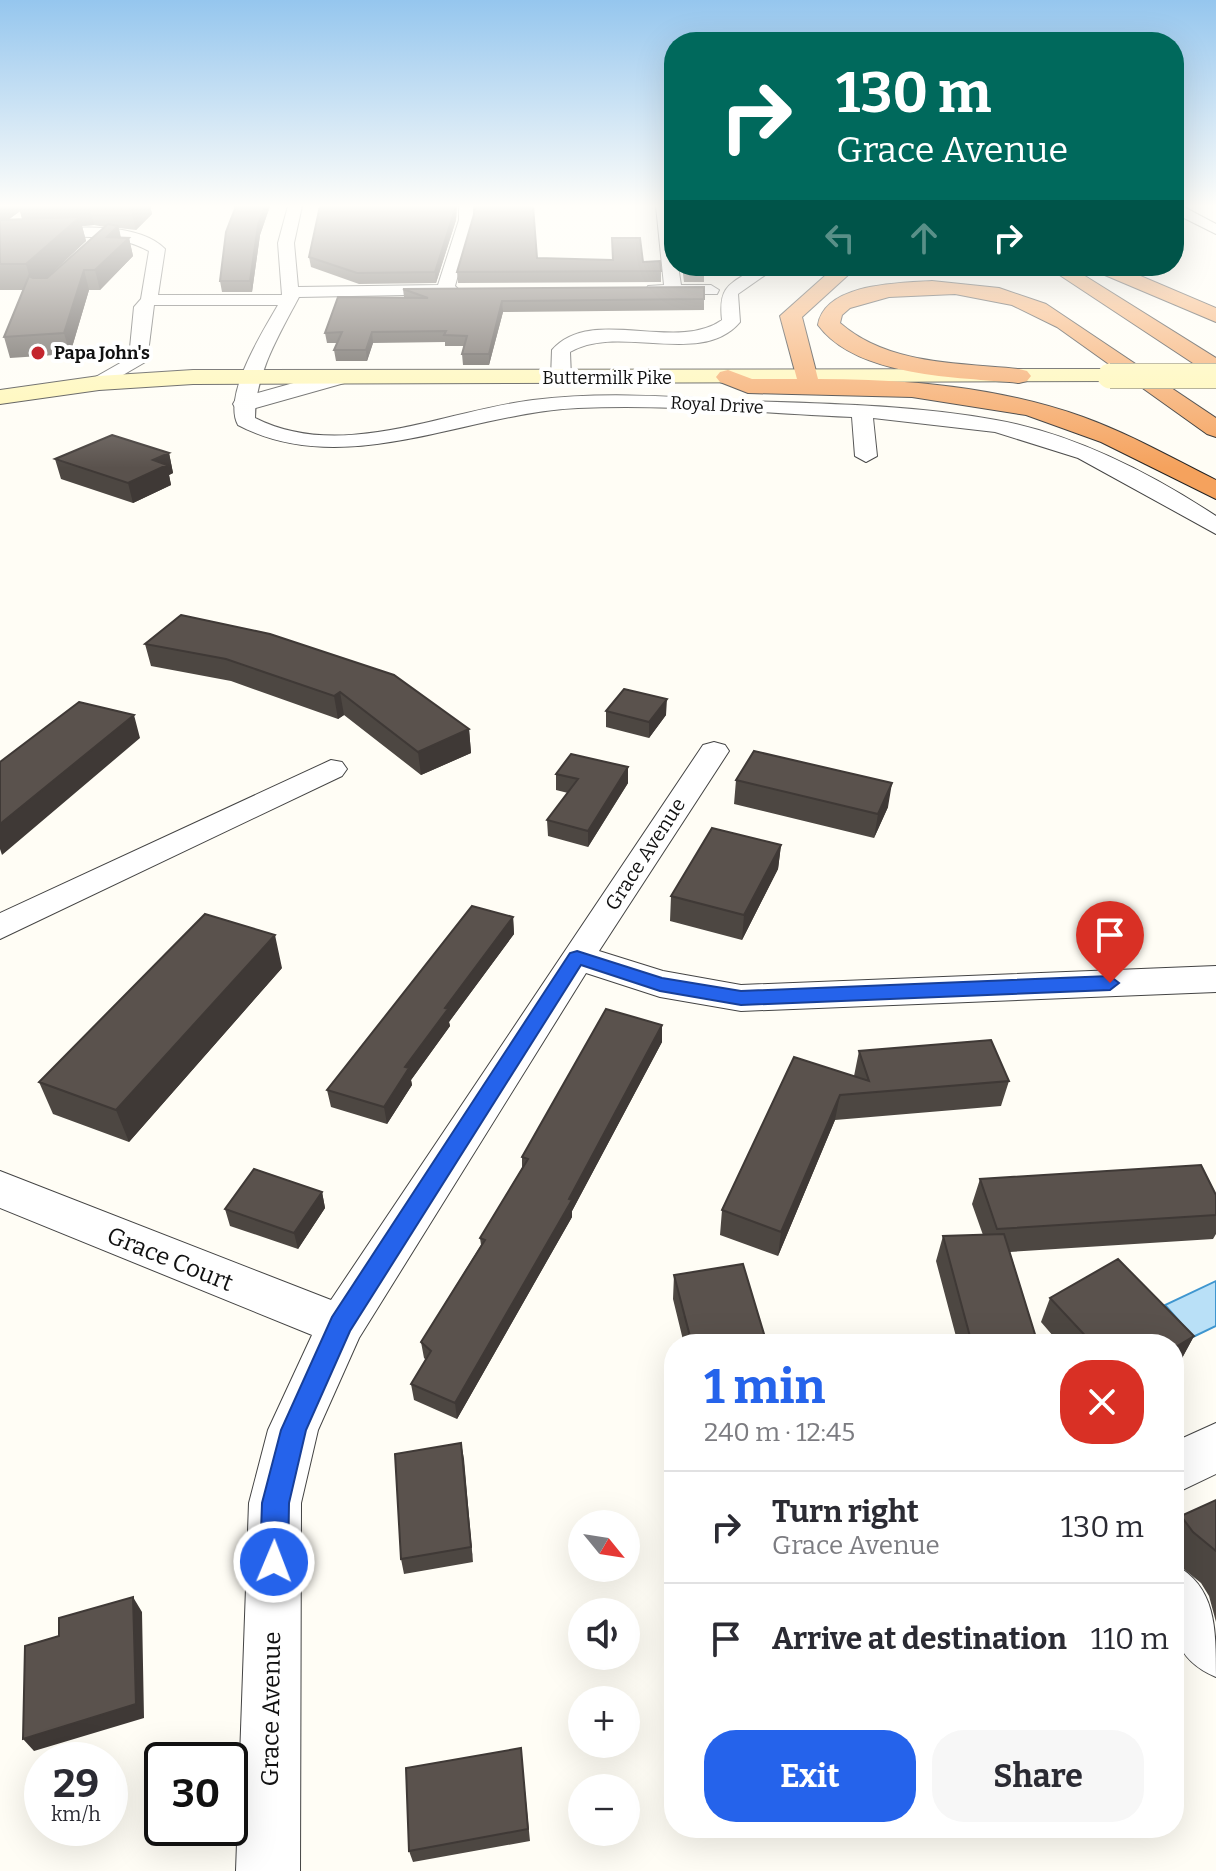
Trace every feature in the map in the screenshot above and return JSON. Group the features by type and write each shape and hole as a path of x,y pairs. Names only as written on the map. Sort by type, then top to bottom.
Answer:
{"highway":[{"path":"808,377 791,316 817,293"},
{"path":"877,293 845,303 829,318 829,325 840,338 869,353 906,362 1019,376"},
{"path":"981,293 1013,299 1041,309 1216,429"},
{"path":"1052,293 1216,403"},
{"path":"1099,293 1216,368"},
{"path":"1163,293 1216,316"},
{"path":"728,377 748,386 924,389 1019,406 1099,432 1216,491"}],"main road":[{"name":"Buttermilk Pike","path":"0,397 147,379 252,377 1216,376"}],"street":[{"path":"99,383 138,361 143,307 150,293"},
{"path":"149,300 359,293"},
{"path":"561,378 561,350 580,339 674,337 720,331 731,322 730,293"},
{"path":"245,404 252,377 290,296"},
{"path":"147,379 161,307 149,300"},
{"path":"245,404 340,377"},
{"name":"Royal Drive","path":"245,404 245,421 255,428 290,438 336,441 378,438 504,410 573,402 621,401 862,411 969,421 1059,443 1124,471 1216,527"},
{"path":"862,411 866,456"},
{"name":"Grace Avenue","path":"268,1871 275,1503 293,1430 341,1325 577,957 714,751"},
{"path":"0,927 331,769"},
{"path":"577,957 660,984 741,998 1216,979"},
{"name":"Grace Court","path":"0,1189 341,1325"},
{"path":"1184,1464 1216,1447"},
{"path":"1184,1605 1216,1648"}],"water":[{"path":"1216,1281 1216,1326 1193,1337 1165,1305"}],"building":[{"path":"22,293 77,293 64,333 4,337"},
{"path":"415,293 704,293 704,299 502,301 489,354 462,354 467,336 444,335 446,331 372,332 366,350 334,350 342,332 325,333 338,297 428,298"},
{"path":"112,435 169,453 153,460 167,465 128,483 55,459"},
{"path":"181,615 270,634 394,675 469,729 418,752 340,692 334,696 226,659 145,644"},
{"path":"624,689 667,699 649,722 606,711"},
{"path":"79,702 134,715 0,824 0,762"},
{"path":"754,751 892,783 878,814 736,780"},
{"path":"571,754 628,767 588,831 547,820 578,779 556,774"},
{"path":"712,828 781,845 744,915 671,896"},
{"path":"472,906 513,917 445,1008 448,1009 405,1067 409,1068 384,1107 327,1090"},
{"path":"205,914 275,935 116,1110 39,1082"},
{"path":"606,1009 662,1025 569,1199 572,1200 455,1403 411,1384 431,1351 421,1342 485,1240 480,1238 528,1159 522,1157"},
{"path":"991,1040 1009,1081 840,1095 781,1232 722,1210 794,1057 869,1081 859,1051"},
{"path":"1201,1165 1216,1195 1216,1215 997,1229 980,1179"},
{"path":"254,1169 322,1192 294,1233 225,1209"},
{"path":"1004,1234 1035,1334 969,1334 943,1236"},
{"path":"1118,1259 1194,1336 1184,1342 1184,1334 1084,1334 1050,1298"},
{"path":"743,1264 764,1334 689,1334 674,1275"},
{"path":"461,1443 471,1547 401,1559 395,1454"},
{"path":"1216,1500 1216,1551 1193,1532 1184,1520 1184,1515"},
{"path":"133,1597 136,1704 23,1739 25,1646 59,1636 59,1618"},
{"path":"521,1748 528,1829 409,1851 406,1768"}],"place":[{"name":"Papa John's","path":"38,353"}],"route":[{"path":"274,1562 275,1503 293,1430 341,1325 577,957 660,984 741,998 1110,983"}]}
